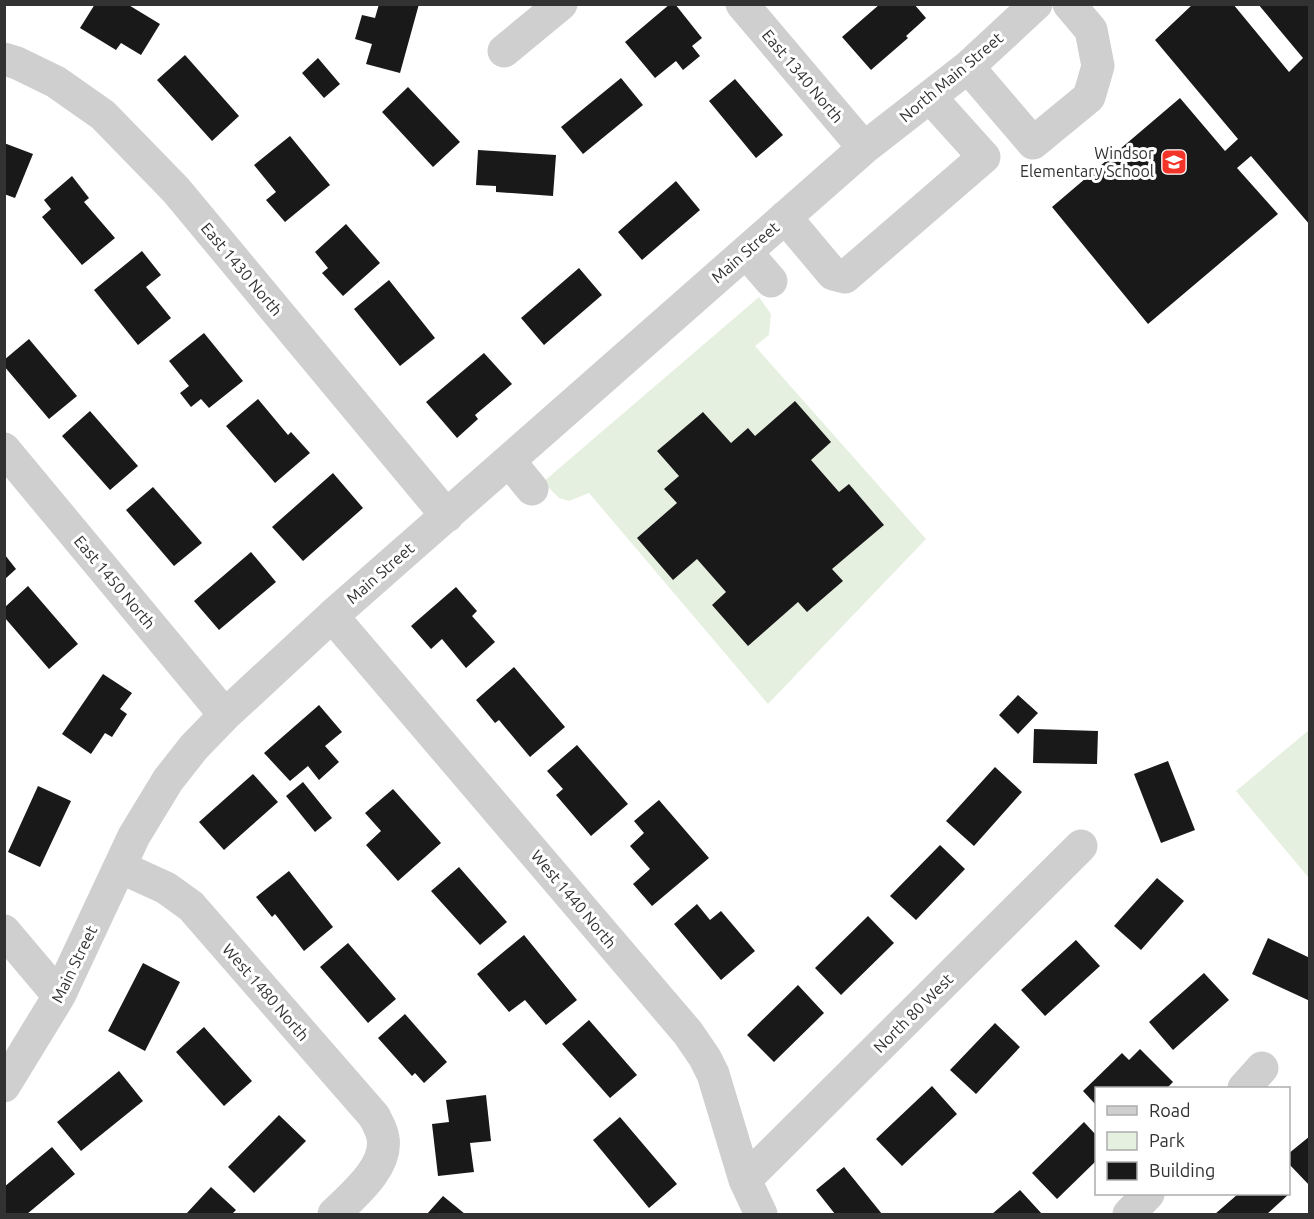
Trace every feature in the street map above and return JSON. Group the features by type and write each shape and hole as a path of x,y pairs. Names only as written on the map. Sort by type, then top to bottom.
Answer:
{"street":[{"path":"504,51 561,4"},
{"name":"East 1340 North","path":"742,4 864,148"},
{"name":"North Main Street","path":"864,148 968,67 1036,4"},
{"path":"968,67 1034,142 1089,97 1098,66 1091,30 1069,4"},
{"name":"East 1430 North","path":"4,59 56,82 104,116 176,190 447,516"},
{"path":"785,217 833,274 845,277 984,157 930,97"},
{"name":"Main Street","path":"4,1086 59,996 134,836 168,780 194,747 225,715 332,616 864,148"},
{"path":"746,252 771,281"},
{"name":"East 1450 North","path":"4,449 225,715"},
{"path":"509,461 532,489"},
{"name":"West 1440 North","path":"332,616 688,1033 713,1074 745,1180 761,1215"},
{"name":"North 80 West","path":"745,1180 1081,846"},
{"name":"West 1480 North","path":"120,867 166,888 191,906 374,1116 383,1137 381,1160 369,1178 334,1215"},
{"path":"4,931 59,996"}],"green space":[{"path":"759,297 771,314 769,335 755,346 926,539 768,704 589,493 569,501 559,498 543,482"},
{"path":"1309,730 1309,878 1236,791"}],"building":[{"path":"95,4 127,4 160,24 141,55 121,43 116,50 80,28"},
{"path":"379,4 419,4 400,73 366,64 372,44 355,39 362,15 375,18"},
{"path":"670,4 675,4 702,38 692,46 700,56 683,70 676,61 655,78 625,42"},
{"path":"880,4 914,4 926,18 906,36 908,38 871,70 842,37"},
{"name":"Windsor Elementary School","path":"1193,4 1233,4 1289,72 1303,58 1258,4 1310,4 1310,225 1251,156 1237,168 1278,214 1148,324 1052,207 1180,98 1225,151 1238,139 1155,40"},
{"path":"185,55 239,116 212,141 157,80"},
{"path":"318,58 340,84 324,98 302,73"},
{"path":"621,78 643,105 583,154 561,127"},
{"path":"735,79 783,135 756,158 709,101"},
{"path":"408,87 460,142 433,167 382,112"},
{"path":"290,136 330,185 285,222 266,200 276,192 254,165"},
{"path":"4,143 33,154 15,198 4,194"},
{"path":"478,150 556,155 553,196 496,192 496,186 476,185"},
{"path":"72,176 89,198 84,202 115,238 82,265 42,217 51,209 44,200"},
{"path":"676,181 700,210 642,260 618,232"},
{"path":"346,224 380,263 343,296 322,273 328,268 315,252"},
{"path":"142,251 161,275 146,287 171,318 138,345 94,290"},
{"path":"579,268 602,295 544,345 521,318"},
{"path":"389,280 435,338 400,366 354,309"},
{"path":"204,333 243,381 209,408 201,399 191,407 180,393 189,386 169,361"},
{"path":"29,339 77,396 49,419 4,366 4,360"},
{"path":"484,353 512,384 475,415 478,419 457,438 426,402"},
{"path":"258,399 288,435 291,432 310,453 275,483 226,426"},
{"path":"795,401 831,442 811,460 839,492 849,484 884,525 832,569 843,581 807,612 798,602 748,646 712,605 726,592 697,559 673,580 637,538 677,503 664,489 679,476 657,451 703,412 731,443 748,428 755,436"},
{"path":"90,411 138,466 110,490 62,436"},
{"path":"333,473 363,508 303,561 272,527"},
{"path":"153,487 202,543 174,566 126,510"},
{"path":"251,552 276,582 219,630 194,601"},
{"path":"5,555 16,569 5,579"},
{"path":"28,586 78,644 49,669 5,618 5,607"},
{"path":"456,587 477,611 472,616 495,642 466,668 442,639 431,649 411,626"},
{"path":"514,667 565,727 530,757 499,720 495,723 476,700"},
{"path":"103,674 132,693 120,709 127,714 112,737 105,733 91,754 62,734"},
{"path":"1018,695 1038,713 1018,734 999,715"},
{"path":"319,705 342,732 325,746 339,762 319,780 308,766 290,781 264,753"},
{"path":"1034,729 1098,731 1097,764 1033,763"},
{"path":"577,745 628,804 591,836 556,795 563,789 547,771"},
{"path":"1168,761 1195,830 1161,843 1134,774"},
{"path":"995,767 1022,792 974,846 946,821"},
{"path":"253,774 278,802 224,850 199,822"},
{"path":"303,782 332,818 315,832 286,796"},
{"path":"38,786 71,801 40,867 8,852"},
{"path":"393,789 441,843 398,881 366,845 381,831 365,813"},
{"path":"659,800 709,858 652,906 633,884 650,869 630,846 644,833 634,821"},
{"path":"940,845 965,869 916,920 890,896"},
{"path":"459,867 507,922 480,945 431,891"},
{"path":"289,871 333,927 304,951 275,914 272,917 256,897"},
{"path":"1157,878 1184,901 1141,950 1114,926"},
{"path":"697,904 710,920 721,911 755,951 721,980 674,924"},
{"path":"868,916 894,943 841,995 815,968"},
{"path":"524,935 577,1000 546,1025 525,1000 509,1012 477,974"},
{"path":"1268,938 1310,958 1310,1001 1252,974"},
{"path":"1076,940 1100,966 1045,1016 1021,990"},
{"path":"348,943 396,999 368,1023 320,967"},
{"path":"143,963 180,982 145,1051 108,1031"},
{"path":"1204,973 1229,1000 1173,1050 1149,1022"},
{"path":"798,985 824,1013 774,1062 747,1035"},
{"path":"405,1014 447,1062 424,1083 415,1073 412,1076 378,1038"},
{"path":"589,1020 637,1075 610,1098 562,1044"},
{"path":"995,1023 1020,1047 976,1094 950,1070"},
{"path":"204,1027 252,1081 224,1106 176,1052"},
{"path":"1140,1049 1173,1082 1168,1087 1095,1087 1095,1104 1083,1091 1122,1053 1129,1060"},
{"path":"119,1071 143,1101 81,1151 57,1122"},
{"path":"932,1086 957,1114 902,1166 876,1139"},
{"path":"486,1095 491,1141 470,1143 474,1172 438,1176 432,1124 449,1122 446,1100"},
{"path":"279,1115 306,1141 254,1193 228,1167"},
{"path":"620,1117 677,1184 649,1208 593,1140"},
{"path":"1084,1122 1095,1134 1095,1162 1057,1199 1032,1173"},
{"path":"1310,1136 1310,1186 1290,1165 1290,1152"},
{"path":"52,1147 75,1174 27,1214 4,1214 4,1187"},
{"path":"844,1167 882,1214 835,1214 816,1190"},
{"path":"211,1187 236,1210 232,1214 186,1214"},
{"path":"1020,1190 1042,1214 992,1214"},
{"path":"1237,1195 1288,1195 1267,1214 1215,1214"},
{"path":"443,1196 465,1214 427,1214"}],"place":[{"name":"Windsor Elementary School","path":"1174,162"}]}
